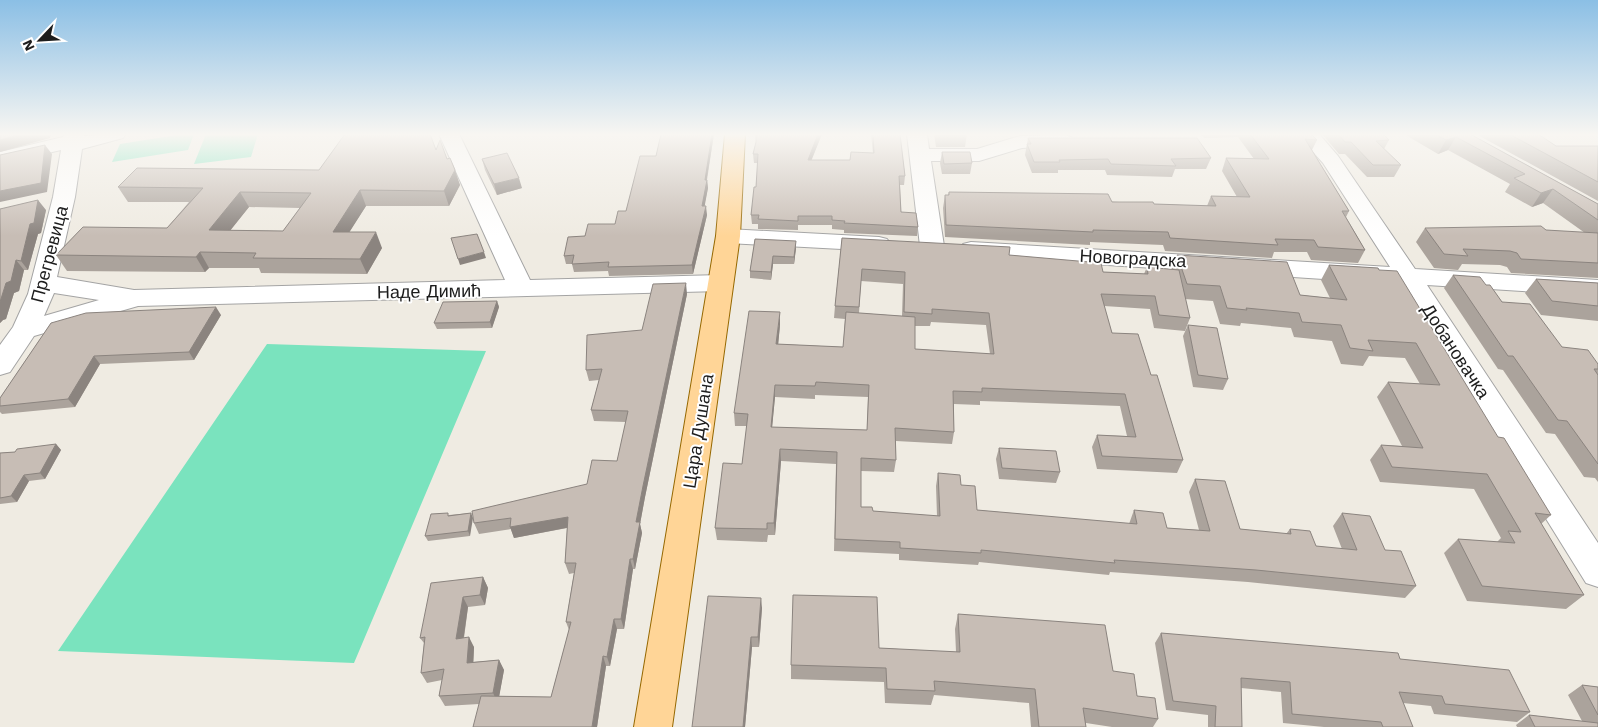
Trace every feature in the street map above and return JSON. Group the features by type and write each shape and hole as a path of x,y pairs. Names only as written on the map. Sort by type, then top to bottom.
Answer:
{"main road":[{"name":"Цара Душана","path":"653,727 728,236 733,168"}],"street":[{"name":"Прегревица","path":"0,365 25,330 41,294 69,168"},
{"path":"465,168 521,288"},
{"path":"916,246 918,168"},
{"name":"Добановачка","path":"1336,168 1598,572"},
{"path":"39,202 64,197"},
{"name":"Новоградска","path":"728,236 824,249 916,246 1598,288"},
{"name":"Наде Димић","path":"43,283 137,298 721,283"},
{"name":"Наде Димић","path":"25,330 137,298"}],"green space":[{"path":"267,344 486,351 354,663 58,651"}],"building":[{"path":"0,168 43,168 41,183 0,191"},
{"path":"137,168 319,170 320,168 454,168 455,170 444,191 360,190 333,232 376,232 360,259 253,258 256,253 200,252 196,257 56,255 83,227 167,228 203,188 118,187","holes":["240,192 311,193 283,231 209,230"]},
{"path":"486,168 514,168 519,178 494,184"},
{"path":"637,168 707,168 705,180 707,180 702,206 706,206 692,265 608,267 609,262 572,264 574,255 564,256 568,237 585,236 588,224 615,224 618,211 626,211"},
{"path":"757,168 904,168 905,176 899,176 901,212 916,213 918,227 844,223 845,221 832,220 832,216 798,216 798,221 758,219 759,215 751,215 754,187 756,187"},
{"path":"1232,168 1323,168 1349,211 1342,211 1365,250 1318,247 1314,240 1275,239 1278,245 1170,238 1168,232 1093,230 1093,232 946,225 945,195 949,195 949,192 1108,194 1112,202 1153,202 1154,204 1216,206 1211,196 1250,197"},
{"path":"1514,168 1532,168 1598,204 1598,220 1553,189 1541,193 1514,178 1525,174"},
{"path":"1572,168 1598,168 1598,182"},
{"path":"38,200 34,223 30,224 21,261 16,260 11,281 6,283 0,302 0,209"},
{"path":"1541,226 1546,230 1598,233 1598,263 1521,259 1517,253 1510,251 1463,249 1468,256 1444,254 1425,228"},
{"path":"477,234 484,252 458,259 451,238"},
{"path":"842,238 1010,247 1009,255 1101,263 1103,272 1148,274 1147,267 1179,270 1190,318 1159,315 1155,296 1101,294 1112,333 1138,334 1151,375 1157,375 1183,460 1102,456 1097,435 1136,437 1125,394 982,388 982,392 953,391 954,432 895,428 896,460 861,458 861,507 872,507 873,511 940,516 938,473 960,475 961,485 975,486 977,510 1137,524 1134,510 1163,513 1167,528 1210,531 1195,479 1225,481 1240,529 1291,534 1290,529 1310,531 1316,546 1357,550 1342,513 1370,516 1385,550 1401,551 1416,586 1256,570 1114,560 1115,563 981,550 981,553 900,548 900,542 835,539 837,452 780,449 774,523 767,523 767,529 715,528 723,463 742,464 748,414 734,413 749,311 780,312 776,344 843,347 846,312 915,317 915,349 994,354 989,313 932,309 932,314 904,312 905,272 862,269 859,307 835,306","holes":["816,382 869,385 867,430 771,427 775,385 815,386"]},
{"path":"755,239 796,241 794,257 773,256 771,272 750,271"},
{"path":"1177,255 1287,262 1300,295 1347,300 1329,265 1397,271 1498,437 1504,438 1551,515 1535,513 1584,595 1482,586 1458,539 1515,543 1508,531 1521,532 1487,474 1392,467 1381,445 1423,448 1388,382 1440,385 1416,343 1368,340 1373,351 1350,348 1341,325 1302,322 1299,313 1227,308 1220,286 1187,284"},
{"path":"1453,275 1480,277 1486,285 1490,285 1502,302 1530,304 1562,347 1588,350 1598,364 1598,369 1594,369 1598,375 1598,464 1567,421 1558,420 1513,356 1508,356"},
{"path":"1536,279 1598,283 1598,306 1552,301"},
{"path":"686,283 636,522 640,522 633,559 630,559 621,619 614,619 607,657 603,656 592,727 473,727 481,696 551,697 571,622 566,622 576,563 565,563 568,517 510,527 511,518 474,523 472,511 587,484 592,460 617,461 628,411 591,410 602,369 586,370 587,335 642,330 653,284"},
{"path":"497,301 490,322 434,323 443,302"},
{"path":"216,307 189,352 94,356 68,399 0,406 0,398 51,323 86,313"},
{"path":"1188,325 1217,328 1228,379 1198,375"},
{"path":"56,444 40,473 24,475 11,496 0,498 0,453"},
{"path":"999,448 1056,451 1060,472 1002,468"},
{"path":"448,513 448,516 471,513 468,531 425,536 431,514"},
{"path":"483,577 480,595 463,597 456,639 469,637 467,663 499,660 493,693 439,696 444,669 421,673 425,637 420,638 431,583"},
{"path":"793,595 877,597 879,648 960,652 958,614 1105,625 1113,671 1134,674 1137,696 1155,698 1158,719 1083,708 1086,727 1039,727 1035,689 934,681 935,691 887,689 886,668 791,665"},
{"path":"708,596 761,598 758,637 751,637 743,727 692,727"},
{"path":"1161,633 1398,653 1400,659 1509,670 1530,712 1445,704 1442,696 1399,692 1413,727 1383,727 1381,722 1292,714 1290,682 1241,678 1242,727 1215,727 1216,706 1173,701"},
{"path":"1582,685 1598,687 1598,715"},
{"path":"1529,715 1598,723 1598,727 1535,727"}]}
